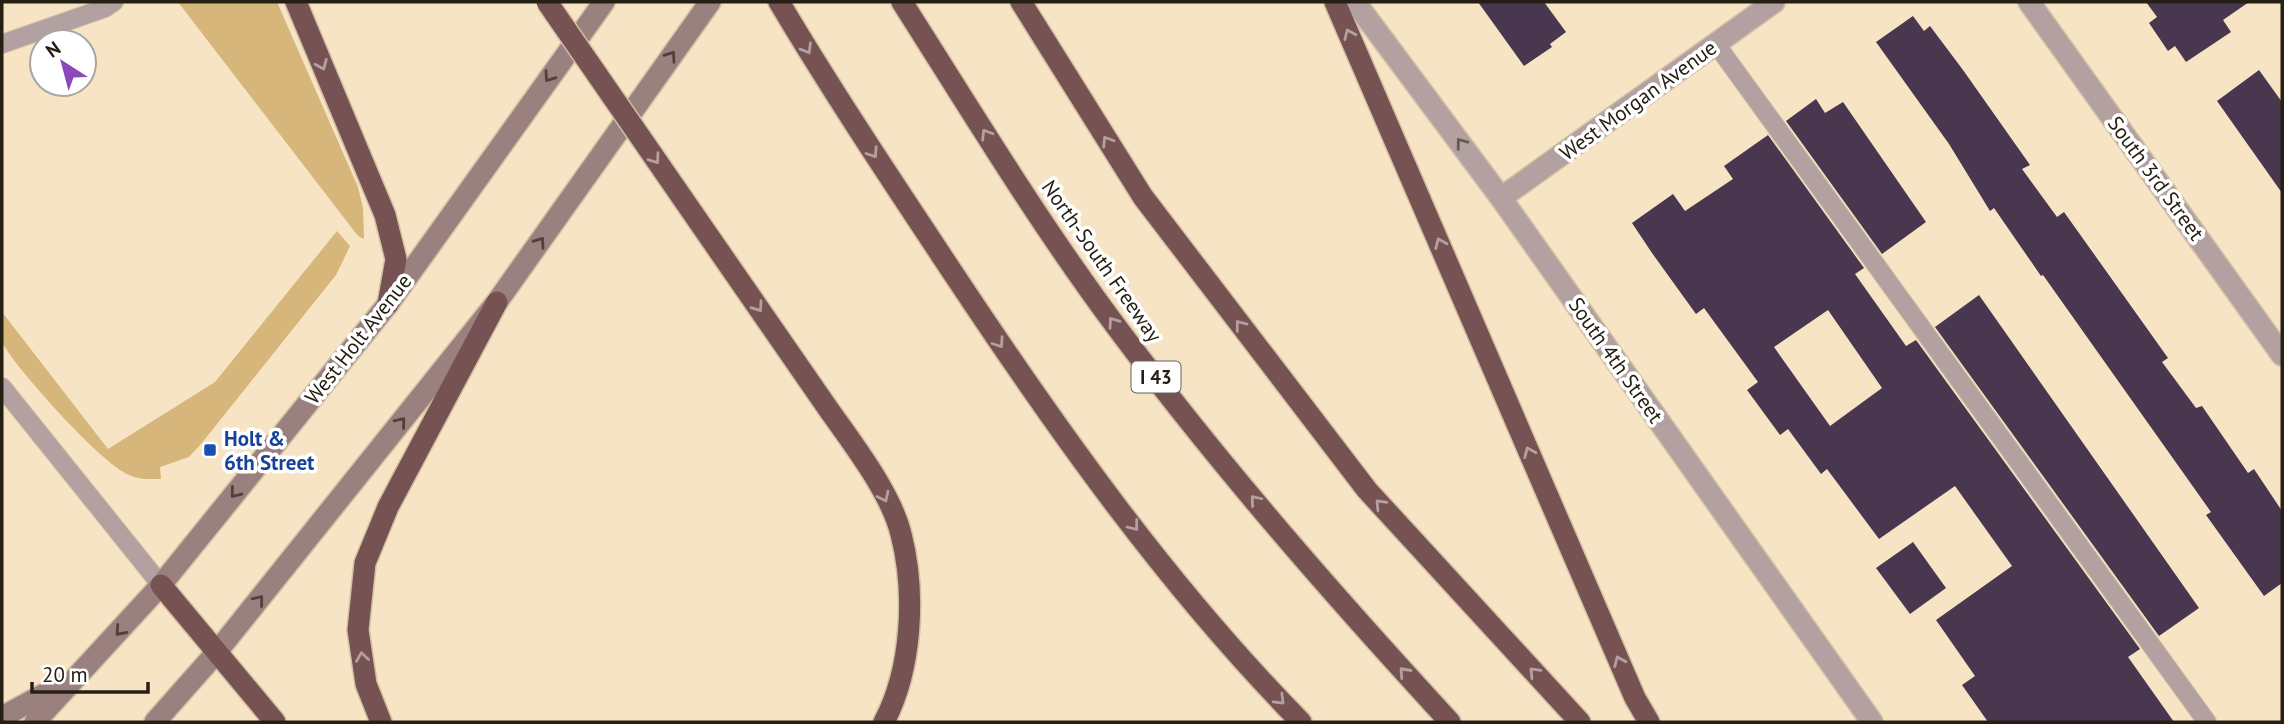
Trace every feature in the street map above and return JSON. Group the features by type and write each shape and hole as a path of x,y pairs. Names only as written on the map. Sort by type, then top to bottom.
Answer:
{"highway":[{"path":"296,2 384,215 396,259 388,304"},
{"path":"547,2 869,467 901,532 909,584 907,645 893,704 884,722"},
{"path":"779,2 836,96 1057,429 1244,664 1301,722"},
{"name":"North-South Freeway","path":"902,2 1010,172 1118,329 1344,606 1450,722"},
{"path":"1021,2 1143,197 1367,490 1580,722"},
{"path":"1335,2 1635,698 1649,722"},
{"path":"381,722 366,684 358,629 365,563 388,507 497,302"},
{"path":"161,585 275,722"}],"street":[{"name":"West Holt Avenue","path":"35,722 161,585 388,304 604,2"},
{"path":"155,722 216,653 497,302 710,2"},
{"name":"South 4th Street","path":"1355,2 1502,198 1872,722"},
{"name":"West Morgan Avenue","path":"1502,198 1774,2"},
{"name":"South 3rd Street","path":"2029,2 2282,355"},
{"path":"2,717 79,676"}],"lane":[{"path":"2,44 109,5"},
{"path":"1716,44 2207,722"},
{"path":"2,387 161,585"}],"shaded area":[{"path":"178,2 277,2 358,187 363,208 364,239 358,236"},
{"path":"337,231 350,246 336,275 201,444 189,457 160,467 161,479 129,475 116,467 81,436 43,395 3,344 2,312 108,449 215,382"}],"building":[{"path":"1478,2 1544,2 1566,32 1550,44 1552,47 1524,66"},
{"path":"2146,2 2249,2 2223,20 2231,32 2186,62 2175,46 2168,51 2149,23 2157,17"},
{"path":"1913,16 1924,31 1930,26 1963,70 2030,165 2022,169 2057,217 2064,212 2168,358 2162,362 2196,408 2202,406 2248,473 2254,469 2282,511 2282,583 2264,596 2206,515 2211,512 1994,208 1990,211 1949,144 1876,42"},
{"path":"2259,70 2282,102 2282,193 2217,101"},
{"path":"1816,99 1825,113 1843,102 1926,222 1882,254 1786,121"},
{"path":"1768,135 1864,268 1855,274 1906,346 1916,340 2140,649 2128,657 2174,722 1988,722 1962,685 1975,676 1936,620 2012,566 1955,486 1879,539 1827,469 1821,474 1788,429 1780,435 1747,390 1758,382 1704,308 1696,314 1632,223 1673,194 1685,211 1733,179 1724,166","holes":["1828,310 1882,388 1830,426 1774,347"]},
{"path":"1979,295 2199,608 2159,636 1935,327"},
{"path":"1913,542 1946,588 1910,614 1876,568"}],"place":[{"name":"Holt & 6th Street","path":"210,450"}]}
